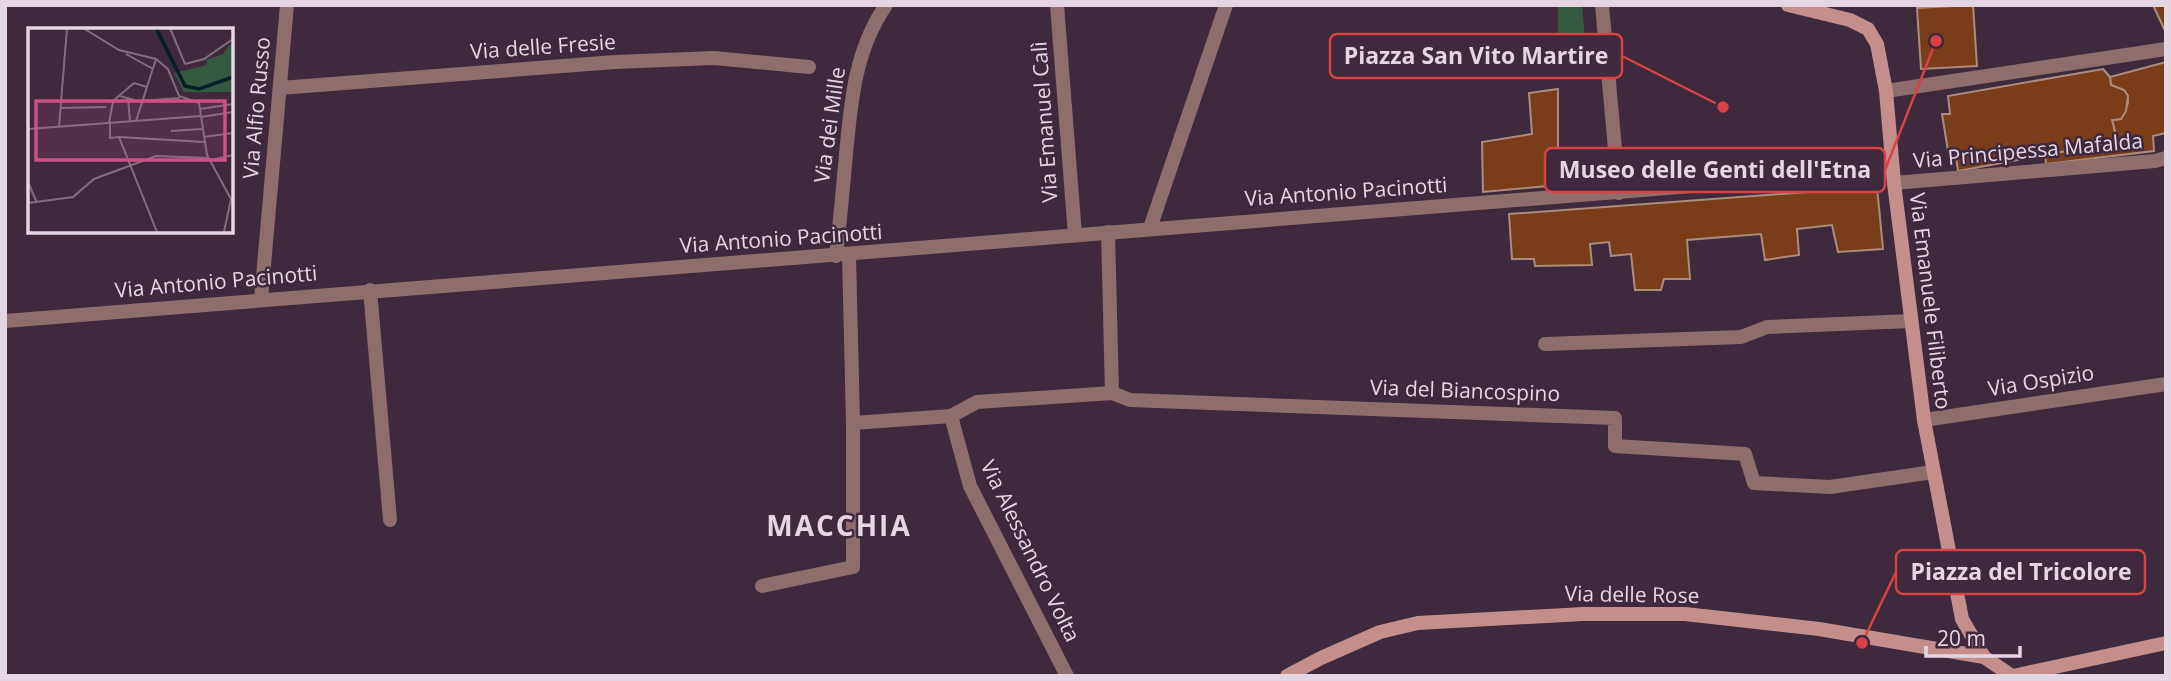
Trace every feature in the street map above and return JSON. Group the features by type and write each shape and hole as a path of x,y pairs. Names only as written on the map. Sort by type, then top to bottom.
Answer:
{"street":[{"name":"Via Alfio Russo","path":"261,299 287,5"},
{"name":"Via dei Mille","path":"843,255 850,113 856,71 872,26 886,5"},
{"name":"Via Emanuel Calì","path":"1056,5 1074,235"},
{"path":"1150,228 1226,5"},
{"path":"1602,5 1619,193"},
{"name":"Via Emanuele Filiberto","path":"1788,5 1850,20 1868,29 1877,44 1886,91 1893,176 1923,421 1962,619 1984,657"},
{"path":"1886,91 2166,48"},
{"name":"Via delle Fresie","path":"279,88 714,58 809,67"},
{"name":"Via Principessa Mafalda","path":"1619,193 2161,160"},
{"name":"Via Antonio Pacinotti","path":"5,321 1150,228 1619,193"},
{"path":"1108,232 1112,393"},
{"path":"762,586 853,567 853,422 843,255"},
{"path":"370,290 390,520"},
{"path":"1545,344 1741,337 1767,327 1912,321"},
{"name":"Via Ospizio","path":"1923,421 2166,384"},
{"name":"Via del Biancospino","path":"951,416 977,402 1112,393 1130,400 1615,418 1615,446 1745,454 1754,483 1830,487 1933,472"},
{"path":"853,422 951,416"},
{"name":"Via Alessandro Volta","path":"951,416 970,486 1067,676"},
{"name":"Via delle Rose","path":"1287,676 1380,632 1418,623 1583,614 1685,614 1819,629 1984,657"},
{"path":"1984,657 2013,676 2166,643"}],"green space":[{"path":"1558,5 1582,5 1586,50 1558,53"}],"building":[{"path":"1973,5 1977,66 1921,69 1917,8"},
{"path":"2153,5 2166,5 2166,33"},
{"path":"2166,62 2166,133 2153,136 2154,151 2046,164 2045,155 2109,143 2116,136 2112,120 2121,119 2128,96 2124,90 2111,85 2110,77"},
{"path":"2103,69 2110,77 2111,85 2124,90 2128,96 2126,111 2121,119 2112,120 2116,136 2109,143 1958,171 1955,150 1948,151 1942,114 1950,114 1948,96"},
{"path":"1558,89 1558,185 1483,192 1482,142 1532,134 1529,93"},
{"path":"1877,187 1883,249 1838,252 1832,225 1797,229 1799,255 1765,260 1761,234 1687,240 1690,279 1664,279 1661,290 1635,290 1631,254 1611,256 1609,242 1590,244 1592,265 1535,266 1534,259 1512,259 1509,214"}],"place":[{"name":"Museo delle Genti dell'Etna","path":"1936,41"},
{"name":"Piazza San Vito Martire","path":"1723,107"},
{"name":"Piazza del Tricolore","path":"1862,643"}],"district":[{"name":"MACCHIA","path":"839,526"}]}
